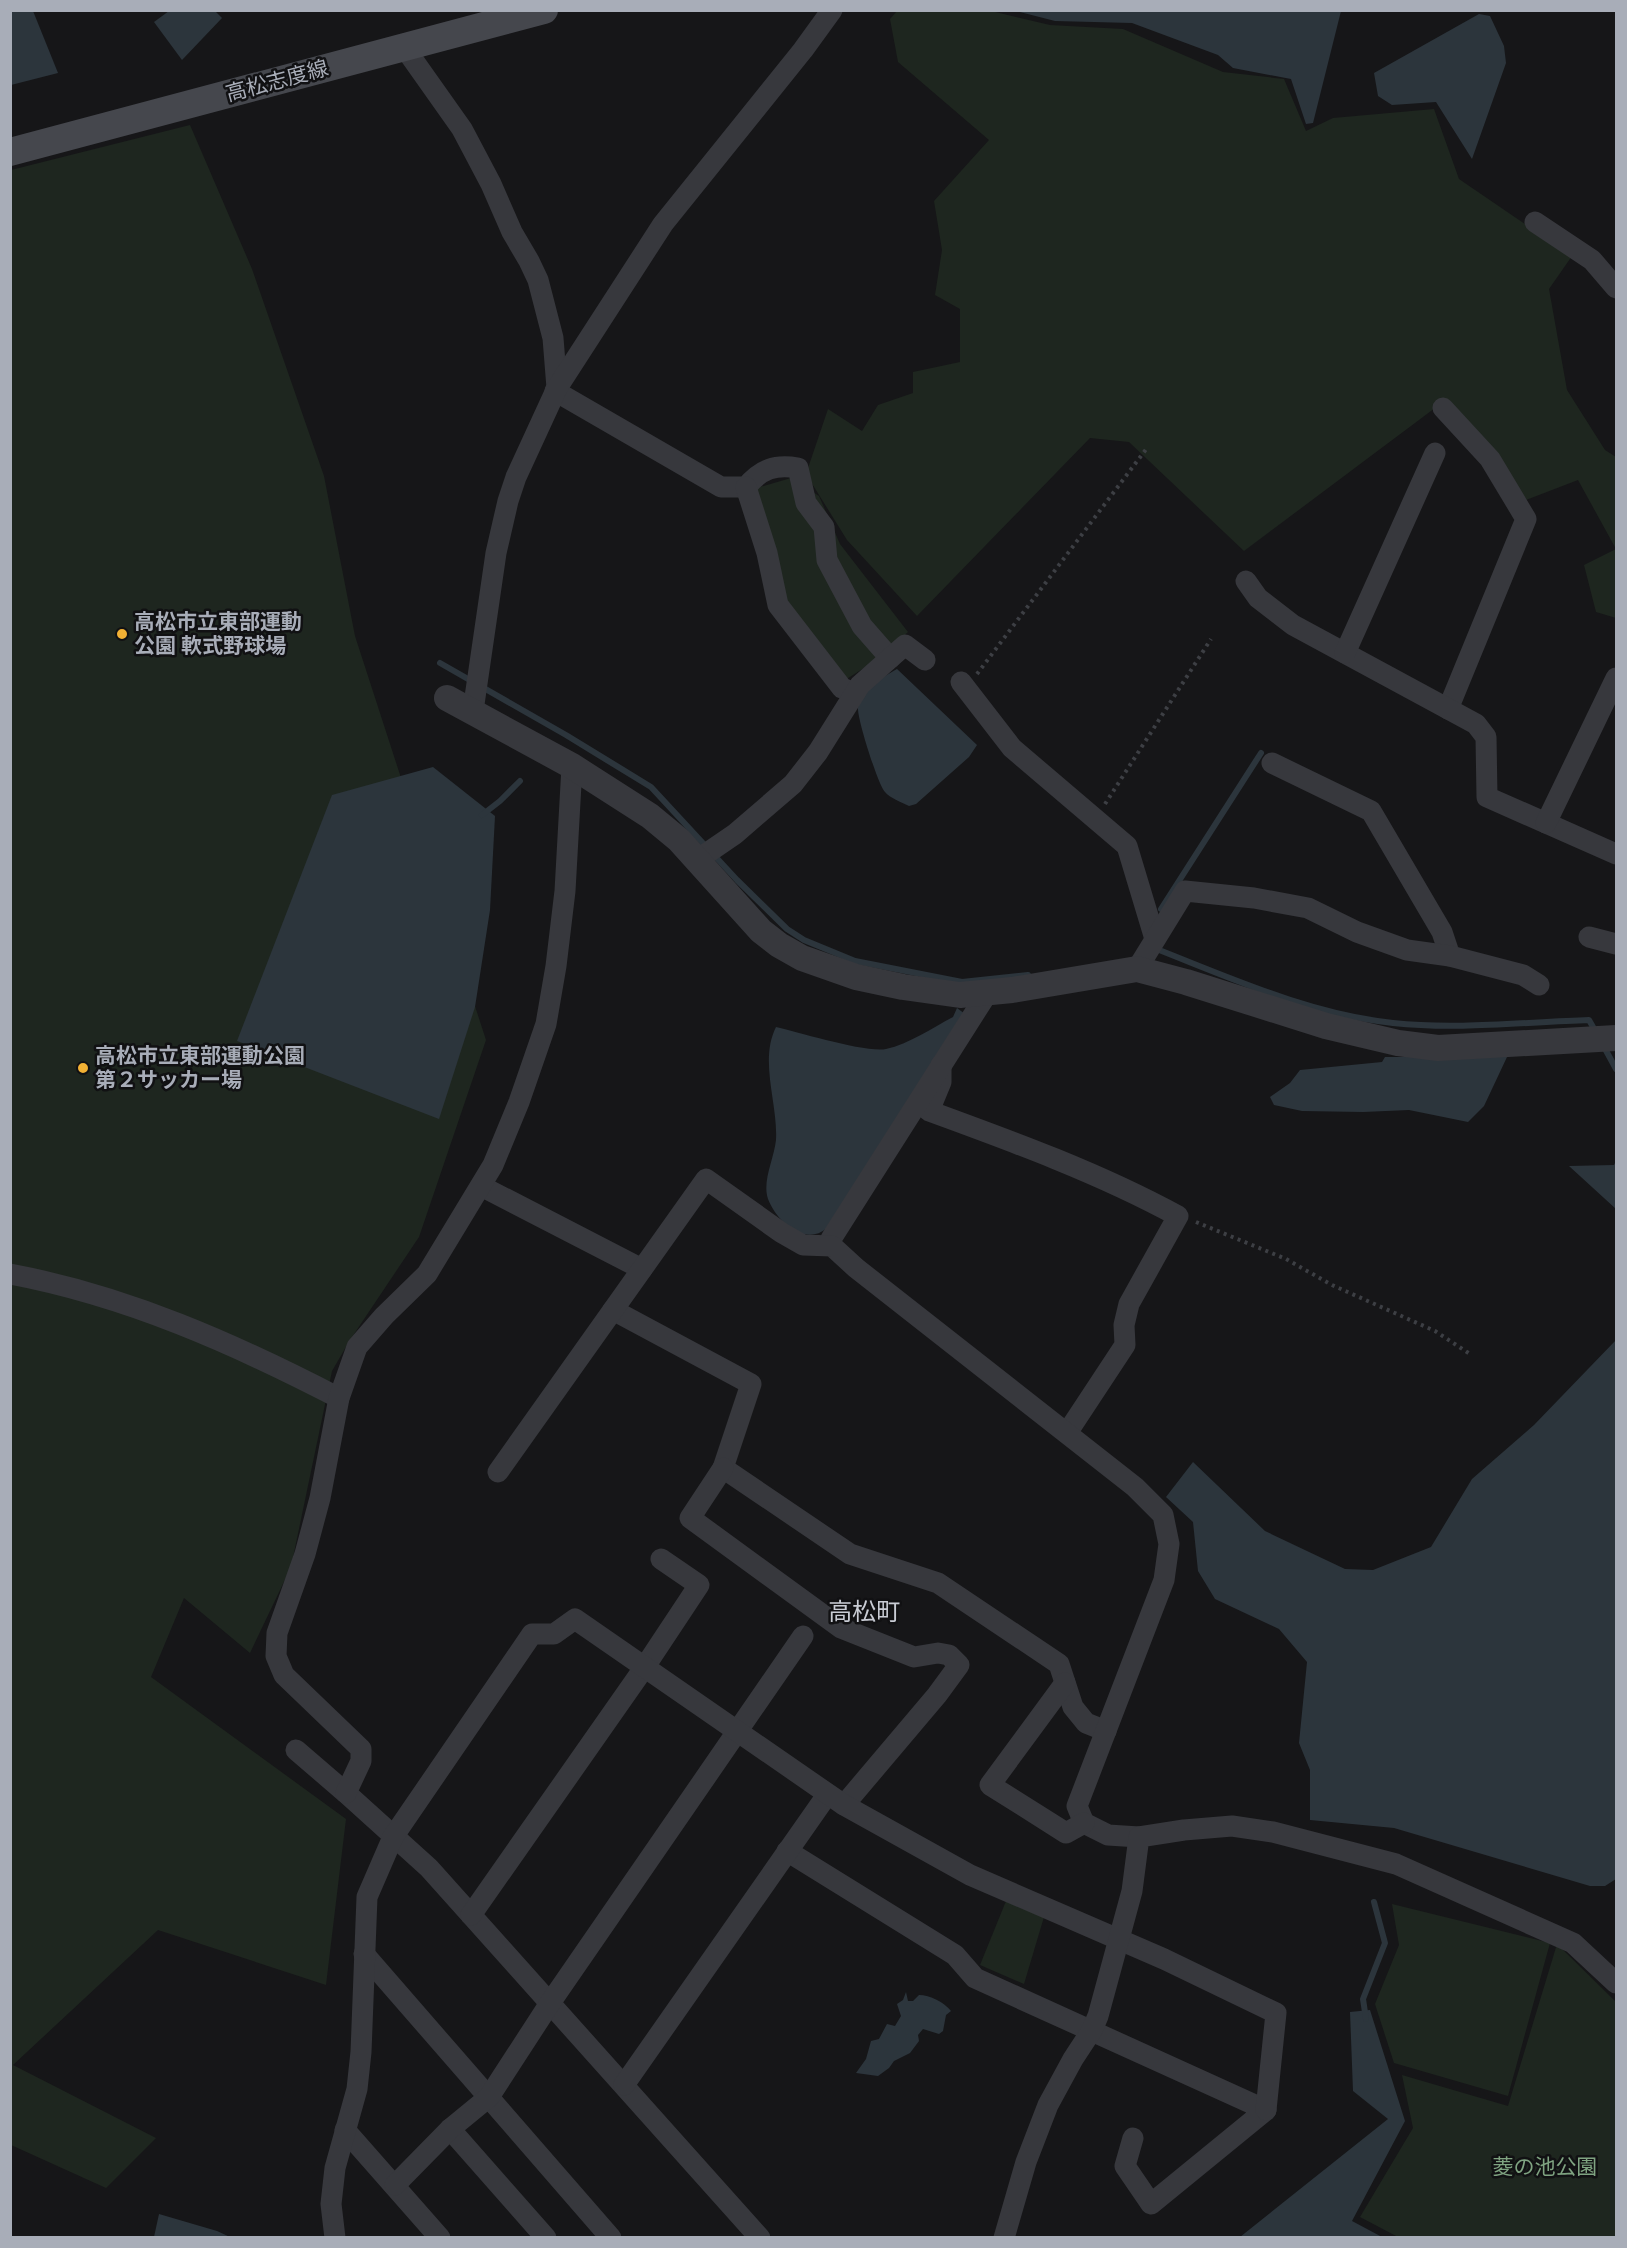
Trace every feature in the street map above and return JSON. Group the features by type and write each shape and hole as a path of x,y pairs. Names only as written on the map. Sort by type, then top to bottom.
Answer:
{"main road":[{"name":"高松志度線","path":"10,152 544,10"}],"street":[{"path":"473,711 496,553 508,501 516,477 556,390 663,224 803,50 832,10"},
{"path":"404,47 462,129 538,280 552,339 556,390"},
{"path":"1535,222 1592,260 1617,288"},
{"path":"556,390 721,488 746,487 756,475 770,468 787,466 798,468 806,503 824,527 827,560 862,626 890,658"},
{"path":"1443,408 1490,459 1526,519 1448,709"},
{"path":"1345,653 1435,453"},
{"path":"746,487 766,553 778,605 842,688 855,693"},
{"path":"1246,581 1258,598 1293,625 1476,724 1486,737 1487,797 1617,854"},
{"path":"697,860 735,834 793,784 818,752 860,685 890,658 905,645 925,660"},
{"path":"1545,823 1617,678"},
{"path":"963,685 1012,748 1127,846 1155,939"},
{"path":"447,698 572,766 650,816 678,840 761,931 779,945 802,958 856,977 903,987 960,995 1137,969 1326,1026 1398,1043 1438,1048 1615,1038"},
{"path":"1272,763 1371,810 1442,932 1450,956"},
{"path":"346,1793 361,1761 360,1749 284,1675 276,1656 277,1633 305,1554 320,1498 339,1398 357,1347 384,1316 427,1274 481,1186 493,1165 510,1123 546,1024 565,891 572,766"},
{"path":"1137,969 1185,891 1254,898 1308,908 1357,932 1397,946 1450,956 1523,975 1539,985"},
{"path":"1589,937 1617,944"},
{"path":"988,992 831,1239 832,1246 856,1268 1135,1486 1163,1515 1169,1544 1164,1580 1077,1806 1084,1823 1108,1835 1139,1837 1232,1826 1273,1832 1396,1864 1573,1943 1617,1983"},
{"path":"941,1065 941,1082 929,1111 1040,1152 1141,1196 1178,1216 1129,1304 1124,1325 1125,1345 1067,1433"},
{"path":"498,1472 706,1179 782,1233 803,1245 832,1246"},
{"path":"481,1186 642,1269"},
{"path":"10,1274 82,1289 137,1307 274,1366 339,1398"},
{"path":"613,1310 751,1384 723,1468 690,1518 841,1628 914,1657 938,1653 949,1655 959,1665 937,1695 787,1851 624,2085"},
{"path":"723,1468 850,1554 938,1582 1059,1664 1073,1707 1086,1723 1106,1731"},
{"path":"471,1915 644,1668 699,1585 661,1559"},
{"path":"335,2238 331,2204 335,2168 357,2089 361,2052 367,1897 393,1837 532,1634 554,1634 575,1619 835,1800 970,1875 1164,1959 1276,2013 1266,2110 1151,2204 1125,2166 1133,2138"},
{"path":"394,2185 450,2129 489,2097 550,2002 803,1636"},
{"path":"1065,1683 990,1785 1066,1833 1084,1823"},
{"path":"296,1750 429,1868 760,2238"},
{"path":"1004,2238 1026,2162 1048,2105 1092,2030 1132,1891 1139,1837"},
{"path":"787,1851 956,1955 975,1978 1266,2110"},
{"path":"364,1954 611,2238"},
{"path":"450,2129 546,2238"},
{"path":"345,2130 440,2238"}],"path":[{"path":"963,685 1147,448"},
{"path":"1095,819 1211,639"},
{"path":"1178,1216 1286,1259 1332,1285 1435,1331 1470,1354"}],"green space":[{"path":"987,10 1050,25 1123,29 1223,72 1284,79 1306,131 1333,118 1434,109 1459,179 1572,256 1549,289 1567,390 1605,450 1616,457 1616,549 1578,480 1526,500 1447,399 1244,551 1129,442 1090,438 917,616 847,540 806,474 828,409 862,431 878,405 913,393 913,372 960,362 960,309 935,295 942,250 934,201 989,140 898,62 890,19 897,11"},
{"path":"190,125 252,269 324,476 355,636 486,1040 419,1237 332,1371 291,1567 250,1653 184,1598 151,1677 346,1819 326,1985 158,1930 13,2065 156,2138 106,2188 11,2145 11,170"},
{"path":"791,478 819,496 840,544 908,632 878,659 842,682 785,606 753,489"},
{"path":"1616,549 1616,618 1596,612 1584,565"},
{"path":"1006,1901 1044,1917 1024,1984 980,1965"},
{"path":"1392,1904 1550,1943 1508,2096 1394,2063 1375,2004 1399,1945"},
{"name":"菱の池公園","path":"1557,1944 1616,2002 1616,2237 1398,2237 1360,2217 1413,2128 1402,2075 1508,2106"}],"shaded area":[{"path":"11,10 33,11 58,73 11,85"},
{"path":"1341,10 1313,123 1306,124 1291,79 1233,68 1218,55 1132,23 1055,21 1016,11"},
{"path":"169,11 215,11 222,18 182,60 154,22"},
{"path":"1479,14 1490,16 1504,46 1506,63 1472,159 1436,102 1392,105 1378,96 1374,73"},
{"path":"897,669 977,745 969,757 916,804 909,806 890,796 882,787 864,737 858,708 863,695 868,690"},
{"path":"433,767 495,816 490,910 475,1007 439,1119 237,1041 332,795"},
{"path":"957,1008 965,1014 827,1228 810,1235 801,1233 785,1223 772,1208 766,1185 776,1140 769,1054 776,1027 863,1048 886,1049 912,1040 953,1017"},
{"path":"1385,1057 1507,1057 1484,1106 1468,1122 1409,1110 1302,1111 1274,1105 1270,1097 1290,1083 1300,1070 1382,1062"},
{"path":"1616,1161 1616,1209 1569,1166 1614,1165"},
{"path":"1616,1340 1616,1879 1605,1886 1590,1886 1394,1828 1310,1820 1310,1770 1299,1743 1307,1662 1279,1629 1215,1599 1198,1571 1193,1522 1166,1497 1193,1462 1265,1531 1345,1569 1373,1570 1431,1547 1472,1479 1534,1425"},
{"path":"906,1992 908,2001 913,2001 919,1995 928,1996 951,2011 946,2015 943,2031 939,2034 923,2029 918,2035 919,2041 910,2053 894,2061 878,2076 856,2073 866,2059 871,2041 879,2039 887,2024 895,2026 901,2016 897,2004 903,2000"},
{"path":"1370,2010 1405,2121 1352,2221 1382,2237 1240,2237 1388,2119 1353,2091 1350,2012"},
{"path":"159,2214 217,2231 230,2237 154,2237"}],"waterway":[{"path":"440,663 651,787 737,880 787,929 804,940 855,961 962,982 1028,975"},
{"path":"1161,909 1261,753"},
{"path":"482,815 520,781"},
{"path":"1154,948 1241,983 1331,1012 1393,1023 1442,1026 1589,1020 1597,1034"},
{"path":"1603,1045 1616,1069"},
{"path":"1366,2019 1363,1999 1385,1943 1374,1902"}],"place":[{"name":"高松市立東部運動 公園 軟式野球場","path":"122,634"},
{"name":"高松市立東部運動公園 第２サッカー場","path":"83,1068"}],"district":[{"name":"高松町","path":"864,1612"}]}
